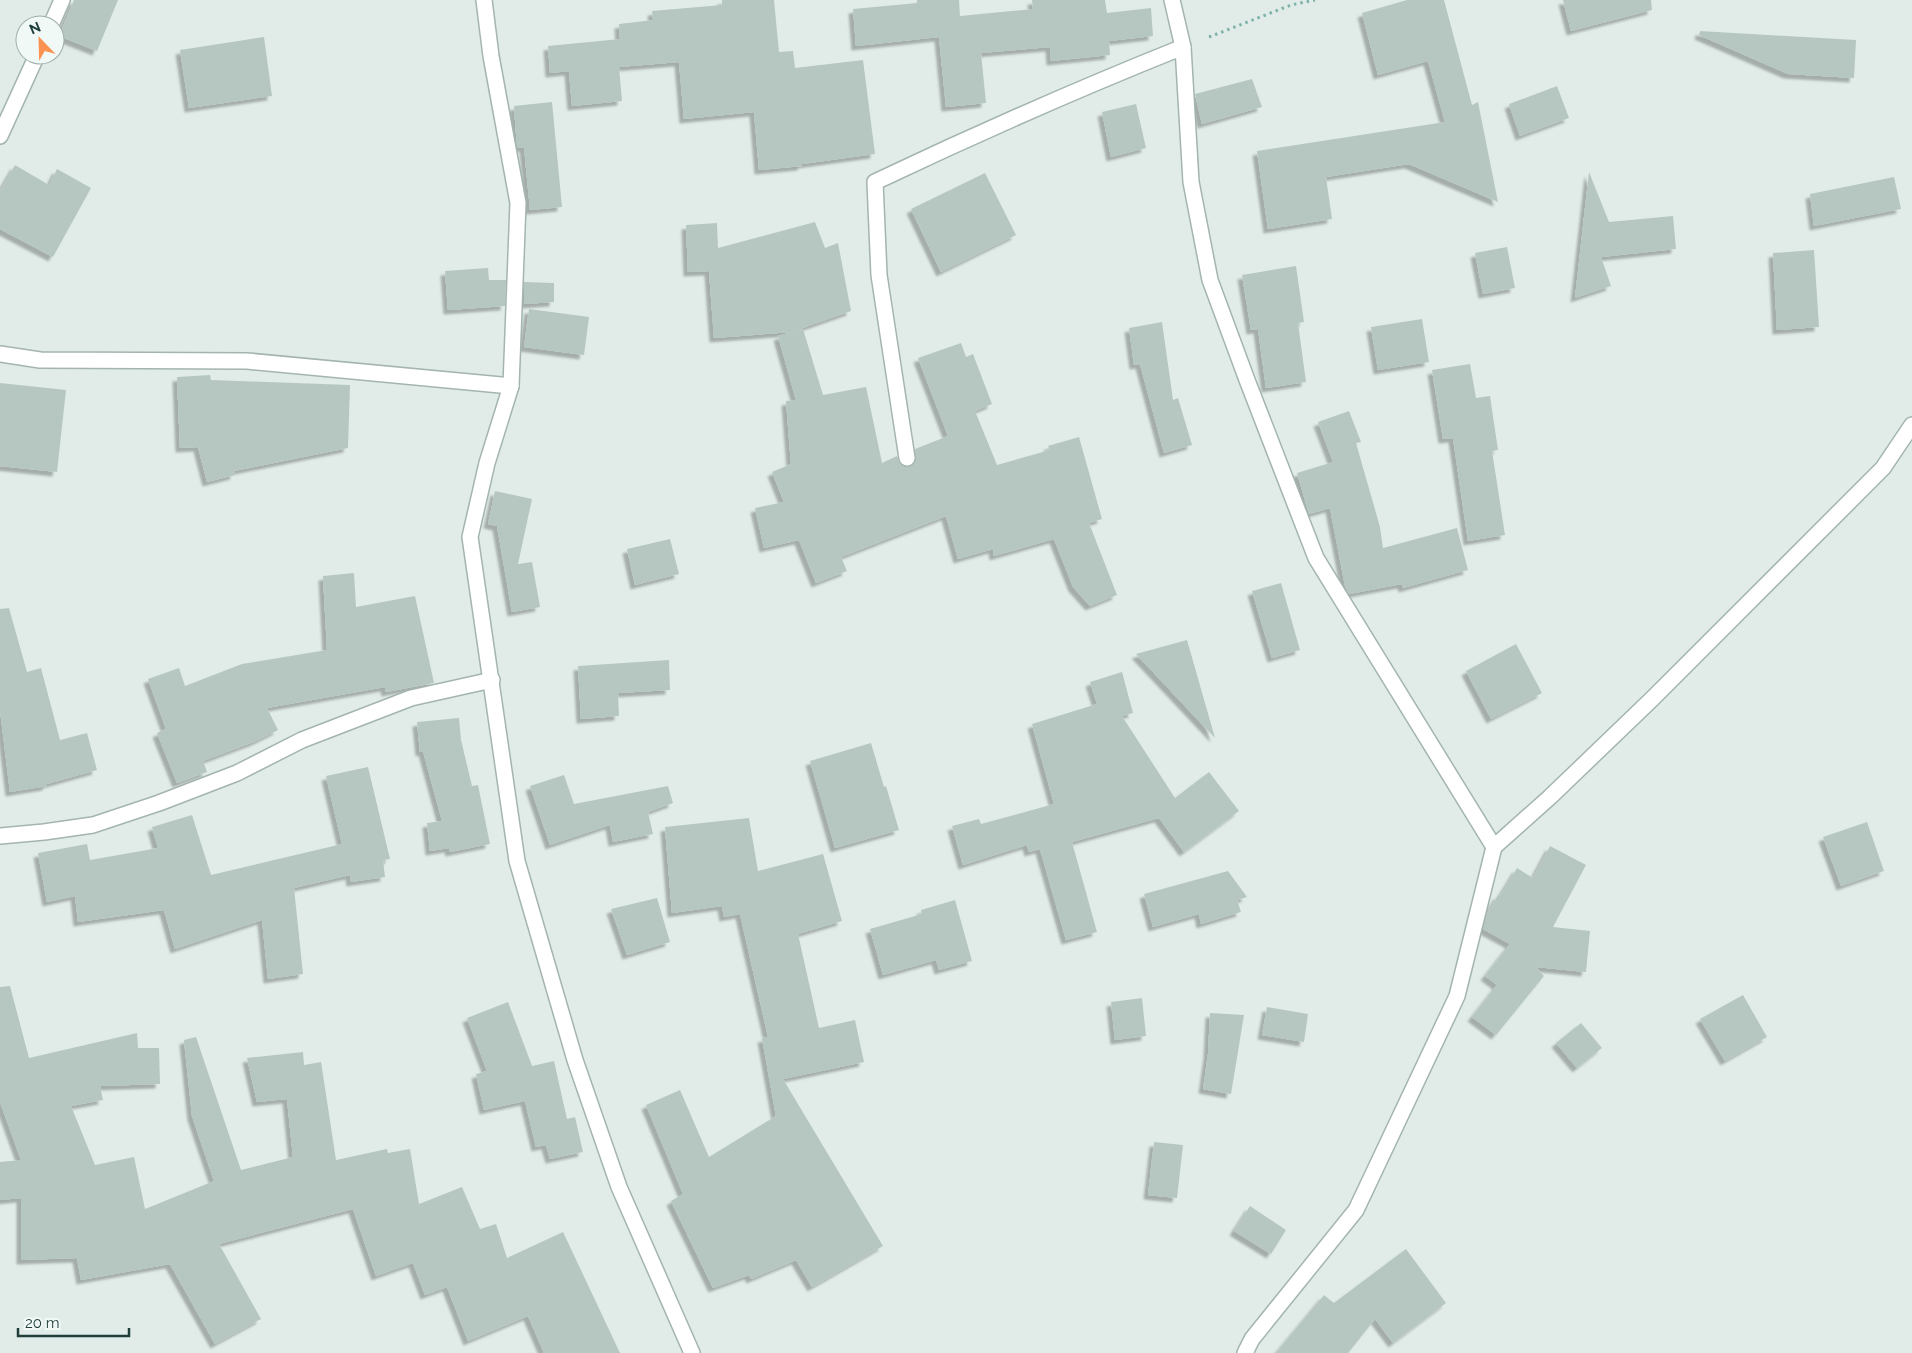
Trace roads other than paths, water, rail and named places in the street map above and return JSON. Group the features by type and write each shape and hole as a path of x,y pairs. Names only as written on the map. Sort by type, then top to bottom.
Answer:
{"street":[{"path":"55,15 62,0"},
{"path":"484,0 491,56 518,203 511,386 487,463 470,537 517,861 575,1060 619,1187 692,1353"},
{"path":"1172,0 1183,47 1191,182 1210,280 1247,380 1316,558 1494,847"},
{"path":"907,458 879,275 875,182 1028,111 1183,47"},
{"path":"0,136 32,65"},
{"path":"0,354 40,360 247,361 511,386"},
{"path":"1245,1353 1252,1339 1356,1210 1457,996 1494,847 1550,797 1652,699 1884,468 1912,424"},
{"path":"0,836 93,825 159,803 236,773 302,740 410,698 492,680"}]}
